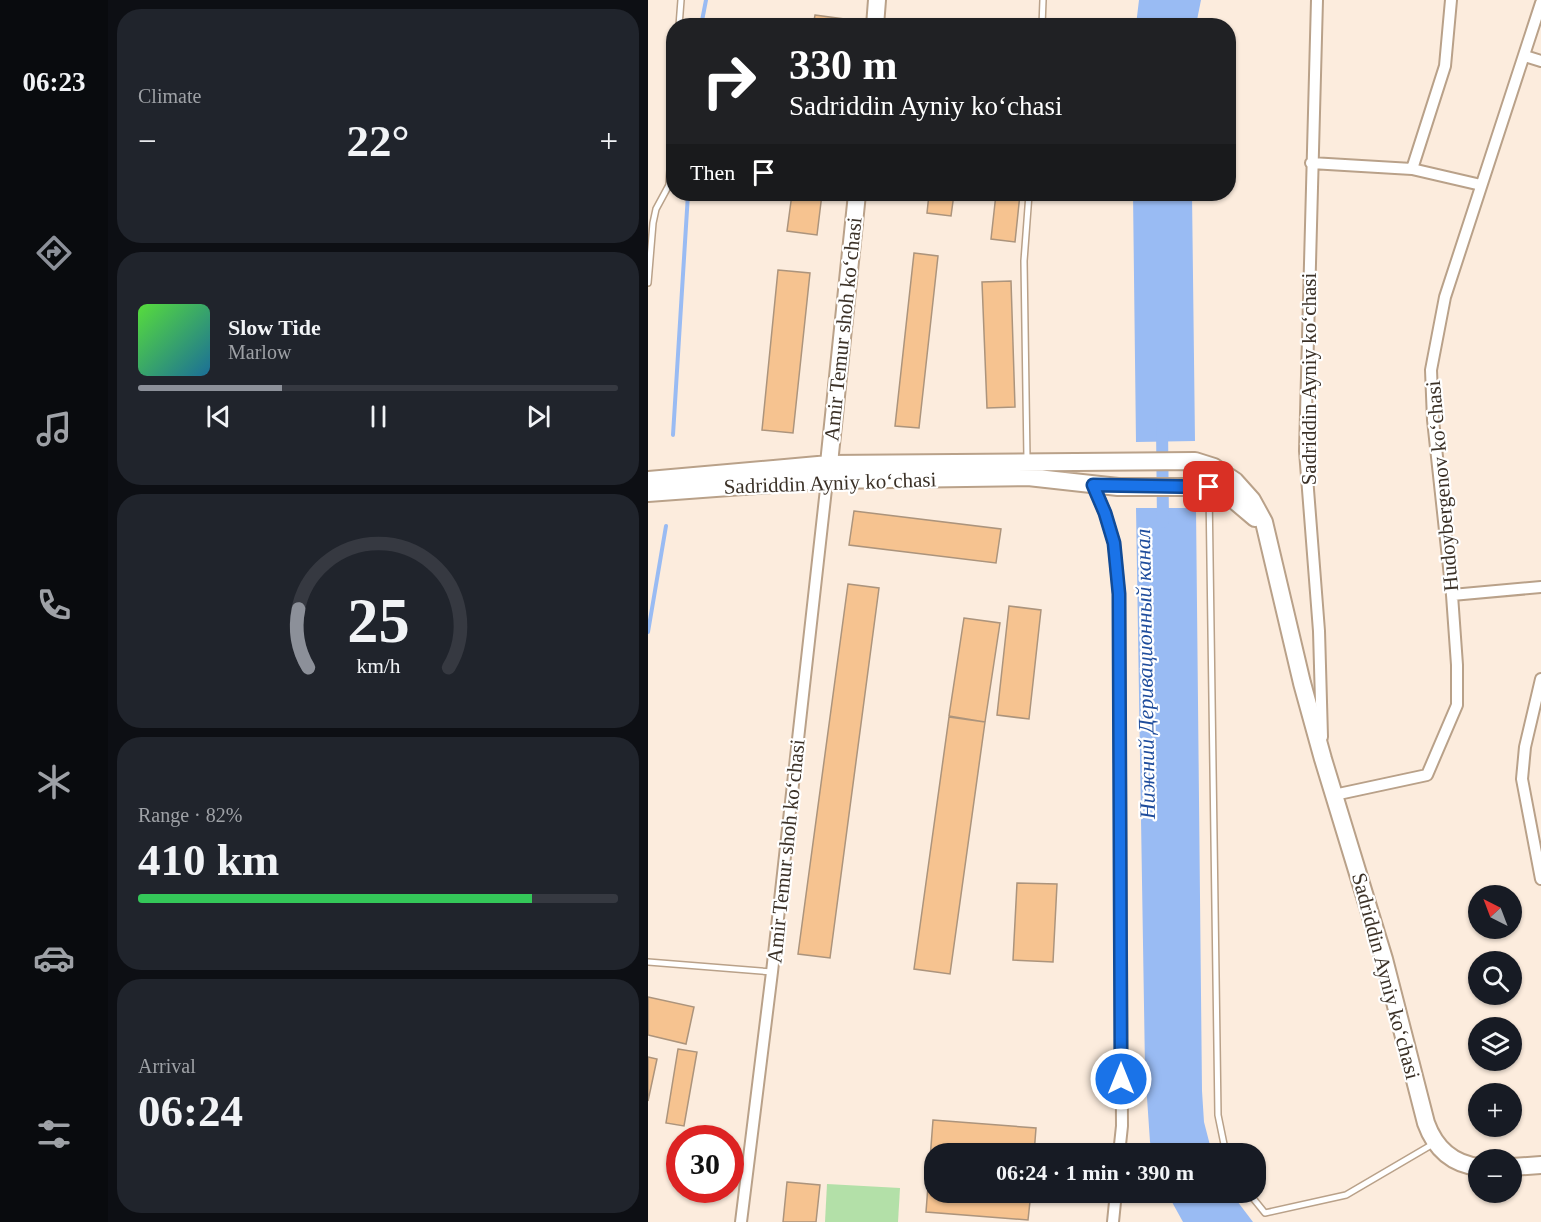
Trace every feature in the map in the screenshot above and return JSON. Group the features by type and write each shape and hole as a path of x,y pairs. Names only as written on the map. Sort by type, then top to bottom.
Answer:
{"main road":[{"path":"876,18 877,0"},
{"name":"Amir Temur shoh ko‘chasi","path":"828,472 856,201"},
{"name":"Sadriddin Ayniy ko‘chasi","path":"648,480 1027,461 1195,461 1220,470 1244,490 1262,515 1288,628 1323,759 1387,970 1406,1038 1422,1111 1429,1132 1436,1143 1450,1158 1468,1166"},
{"name":"Sadriddin Ayniy ko‘chasi","path":"648,493 828,472 1028,477 1118,487 1202,486 1229,495 1254,516 1271,548"},
{"path":"1522,1166 1541,1165"}],"street":[{"name":"Sadriddin Ayniy ko‘chasi","path":"1317,0 1305,451 1319,631 1323,759"},
{"path":"1412,169 1446,66 1451,0"},
{"name":"Hudoybergenov ko‘chasi","path":"1334,795 1427,775 1457,705 1457,665 1452,595 1433,420 1431,370 1445,297 1541,3"},
{"path":"1525,56 1541,61"},
{"path":"1311,163 1412,169 1481,185"},
{"name":"Amir Temur shoh ko‘chasi","path":"741,1222 772,972 828,472"},
{"path":"1093,485 1114,543 1119,594 1122,1126 1120,1143"},
{"path":"1452,595 1541,587"},
{"path":"1541,679 1525,747 1522,779 1541,879"},
{"path":"1113,1222 1115,1203"}],"lane":[{"path":"680,18 681,0"},
{"path":"1042,18 1043,0"},
{"path":"648,283 653,223 656,209 666,191"},
{"path":"1027,461 1024,261 1028,201"},
{"path":"1202,486 1218,1115 1224,1143"},
{"path":"648,962 772,972"},
{"path":"1256,1203 1265,1214 1282,1208 1346,1195 1436,1143"}],"green space":[{"path":"827,1184 900,1188 898,1222 825,1222"}],"water":[{"path":"1139,0 1201,0 1197,18 1137,18"},
{"path":"1133,201 1192,201 1195,441 1136,442"},
{"path":"1136,508 1196,508 1202,1091 1204,1122 1209,1143 1150,1143 1145,1068"},
{"path":"1173,1203 1239,1203 1253,1222 1183,1222"}],"building":[{"path":"815,15 837,18 814,18"},
{"path":"791,201 821,201 817,235 787,231"},
{"path":"928,201 953,201 951,216 927,213"},
{"path":"995,201 1019,201 1015,242 991,239"},
{"path":"914,253 938,256 919,428 895,426"},
{"path":"778,270 810,273 793,433 762,430"},
{"path":"1011,281 1015,407 987,408 982,282"},
{"path":"854,511 1001,529 996,563 849,545"},
{"path":"848,584 879,588 830,958 798,954"},
{"path":"1009,606 1041,610 1029,719 997,715"},
{"path":"964,618 1000,623 985,722 949,716"},
{"path":"949,717 985,722 950,974 914,969"},
{"path":"1017,883 1057,884 1053,962 1013,960"},
{"path":"648,997 694,1007 686,1044 648,1035"},
{"path":"678,1049 697,1052 684,1125 666,1123"},
{"path":"648,1057 657,1059 648,1101"},
{"path":"933,1120 1036,1128 1035,1143 931,1143"},
{"path":"787,1182 820,1185 816,1222 783,1222"},
{"path":"927,1203 1030,1203 1028,1220 926,1212"}],"waterway":[{"path":"703,18 706,0"},
{"path":"673,435 688,201"},
{"name":"Нижний Деривационный канал","path":"1162,426 1163,522"},
{"path":"648,632 666,526"}],"route":[{"path":"1121,1079 1119,594 1114,543 1093,485 1209,487"}]}
